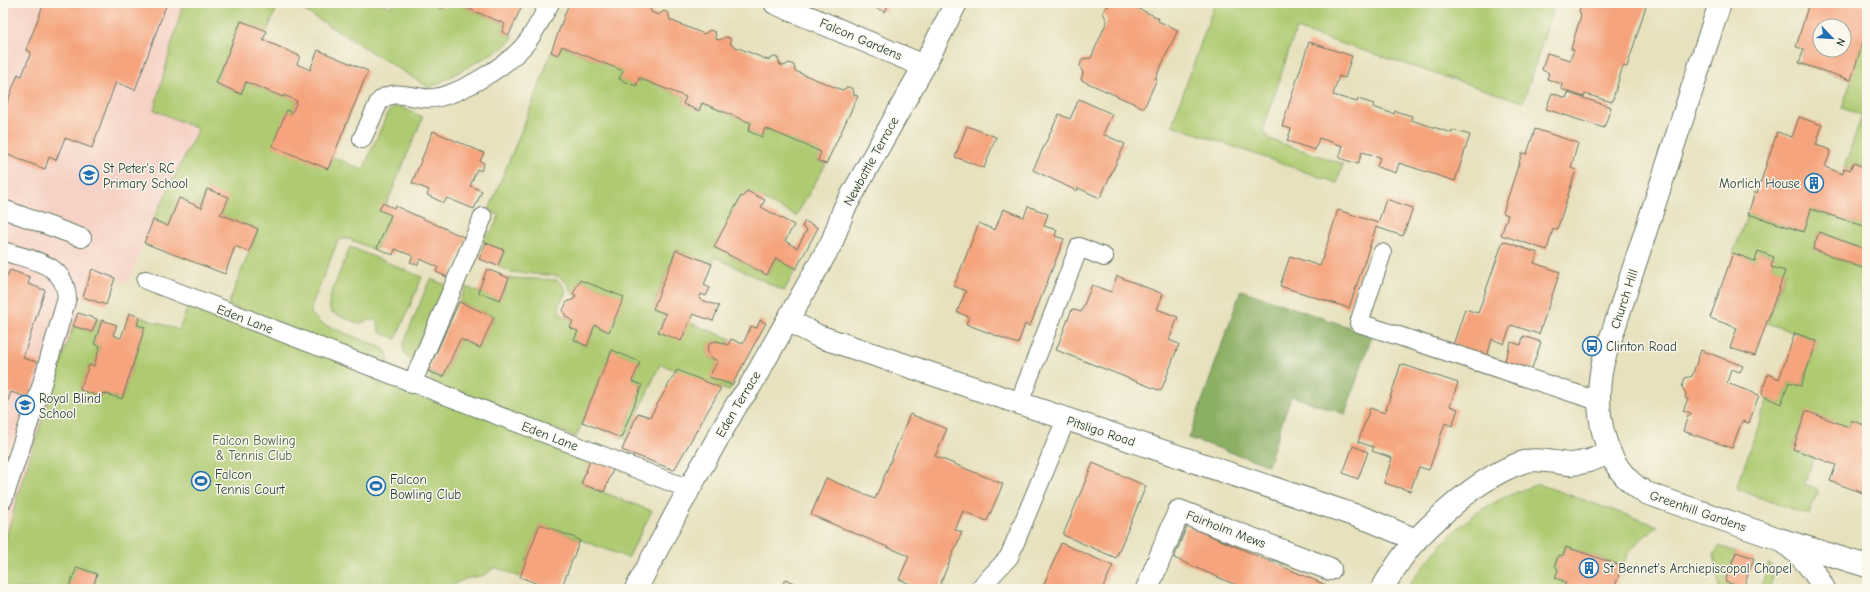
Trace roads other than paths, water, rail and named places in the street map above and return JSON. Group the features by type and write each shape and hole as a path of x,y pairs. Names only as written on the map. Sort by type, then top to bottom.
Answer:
{"street":[{"name":"Falcon Gardens","path":"775,3 924,66"},
{"name":"Newbattle Terrace","path":"788,320 832,242 844,209 924,66 956,3"},
{"name":"Church Hill","path":"1610,453 1604,434 1598,401 1604,362 1720,3"},
{"name":"Pitsligo Road","path":"788,320 818,336 1369,520 1416,540"},
{"name":"Eden Terrace","path":"689,489 788,320"},
{"path":"1382,589 1416,540 1461,499 1486,481 1509,468 1528,461 1541,460 1572,464 1586,462 1610,453"},
{"name":"Greenhill Gardens","path":"1610,453 1624,477 1646,493 1779,539 1867,566"},
{"path":"636,589 689,489"},
{"name":"Fairholm Mews","path":"1147,589 1179,511 1330,569"},
{"name":"Greenhill Gardens","path":"1779,539 1797,553 1813,572 1824,589"}],"lane":[{"path":"362,139 379,102 384,97 392,94 427,98 448,94 508,61 526,44 550,3"},
{"path":"3,209 82,238"},
{"path":"412,384 483,217"},
{"path":"1019,403 1080,248 1104,257"},
{"path":"3,251 48,266 57,271 63,278 66,287 66,298 41,388 3,500"},
{"path":"1382,253 1359,323 1598,401"},
{"name":"Eden Lane","path":"146,280 412,384 689,489"},
{"path":"979,589 1009,557 1066,419"}],"place":[{"name":"St Peter's RC Primary School","path":"89,175"},
{"name":"Morlich House","path":"1814,183"},
{"name":"Clinton Road","path":"1592,346"},
{"name":"Royal Blind School","path":"25,405"},
{"name":"Falcon Tennis Court","path":"201,481"},
{"name":"Falcon Bowling Club","path":"376,486"},
{"name":"St Bennet's Archiepiscopal Chapel","path":"1589,568"}],"park label":[{"name":"Falcon Bowling & Tennis Club","path":"254,448"}]}
